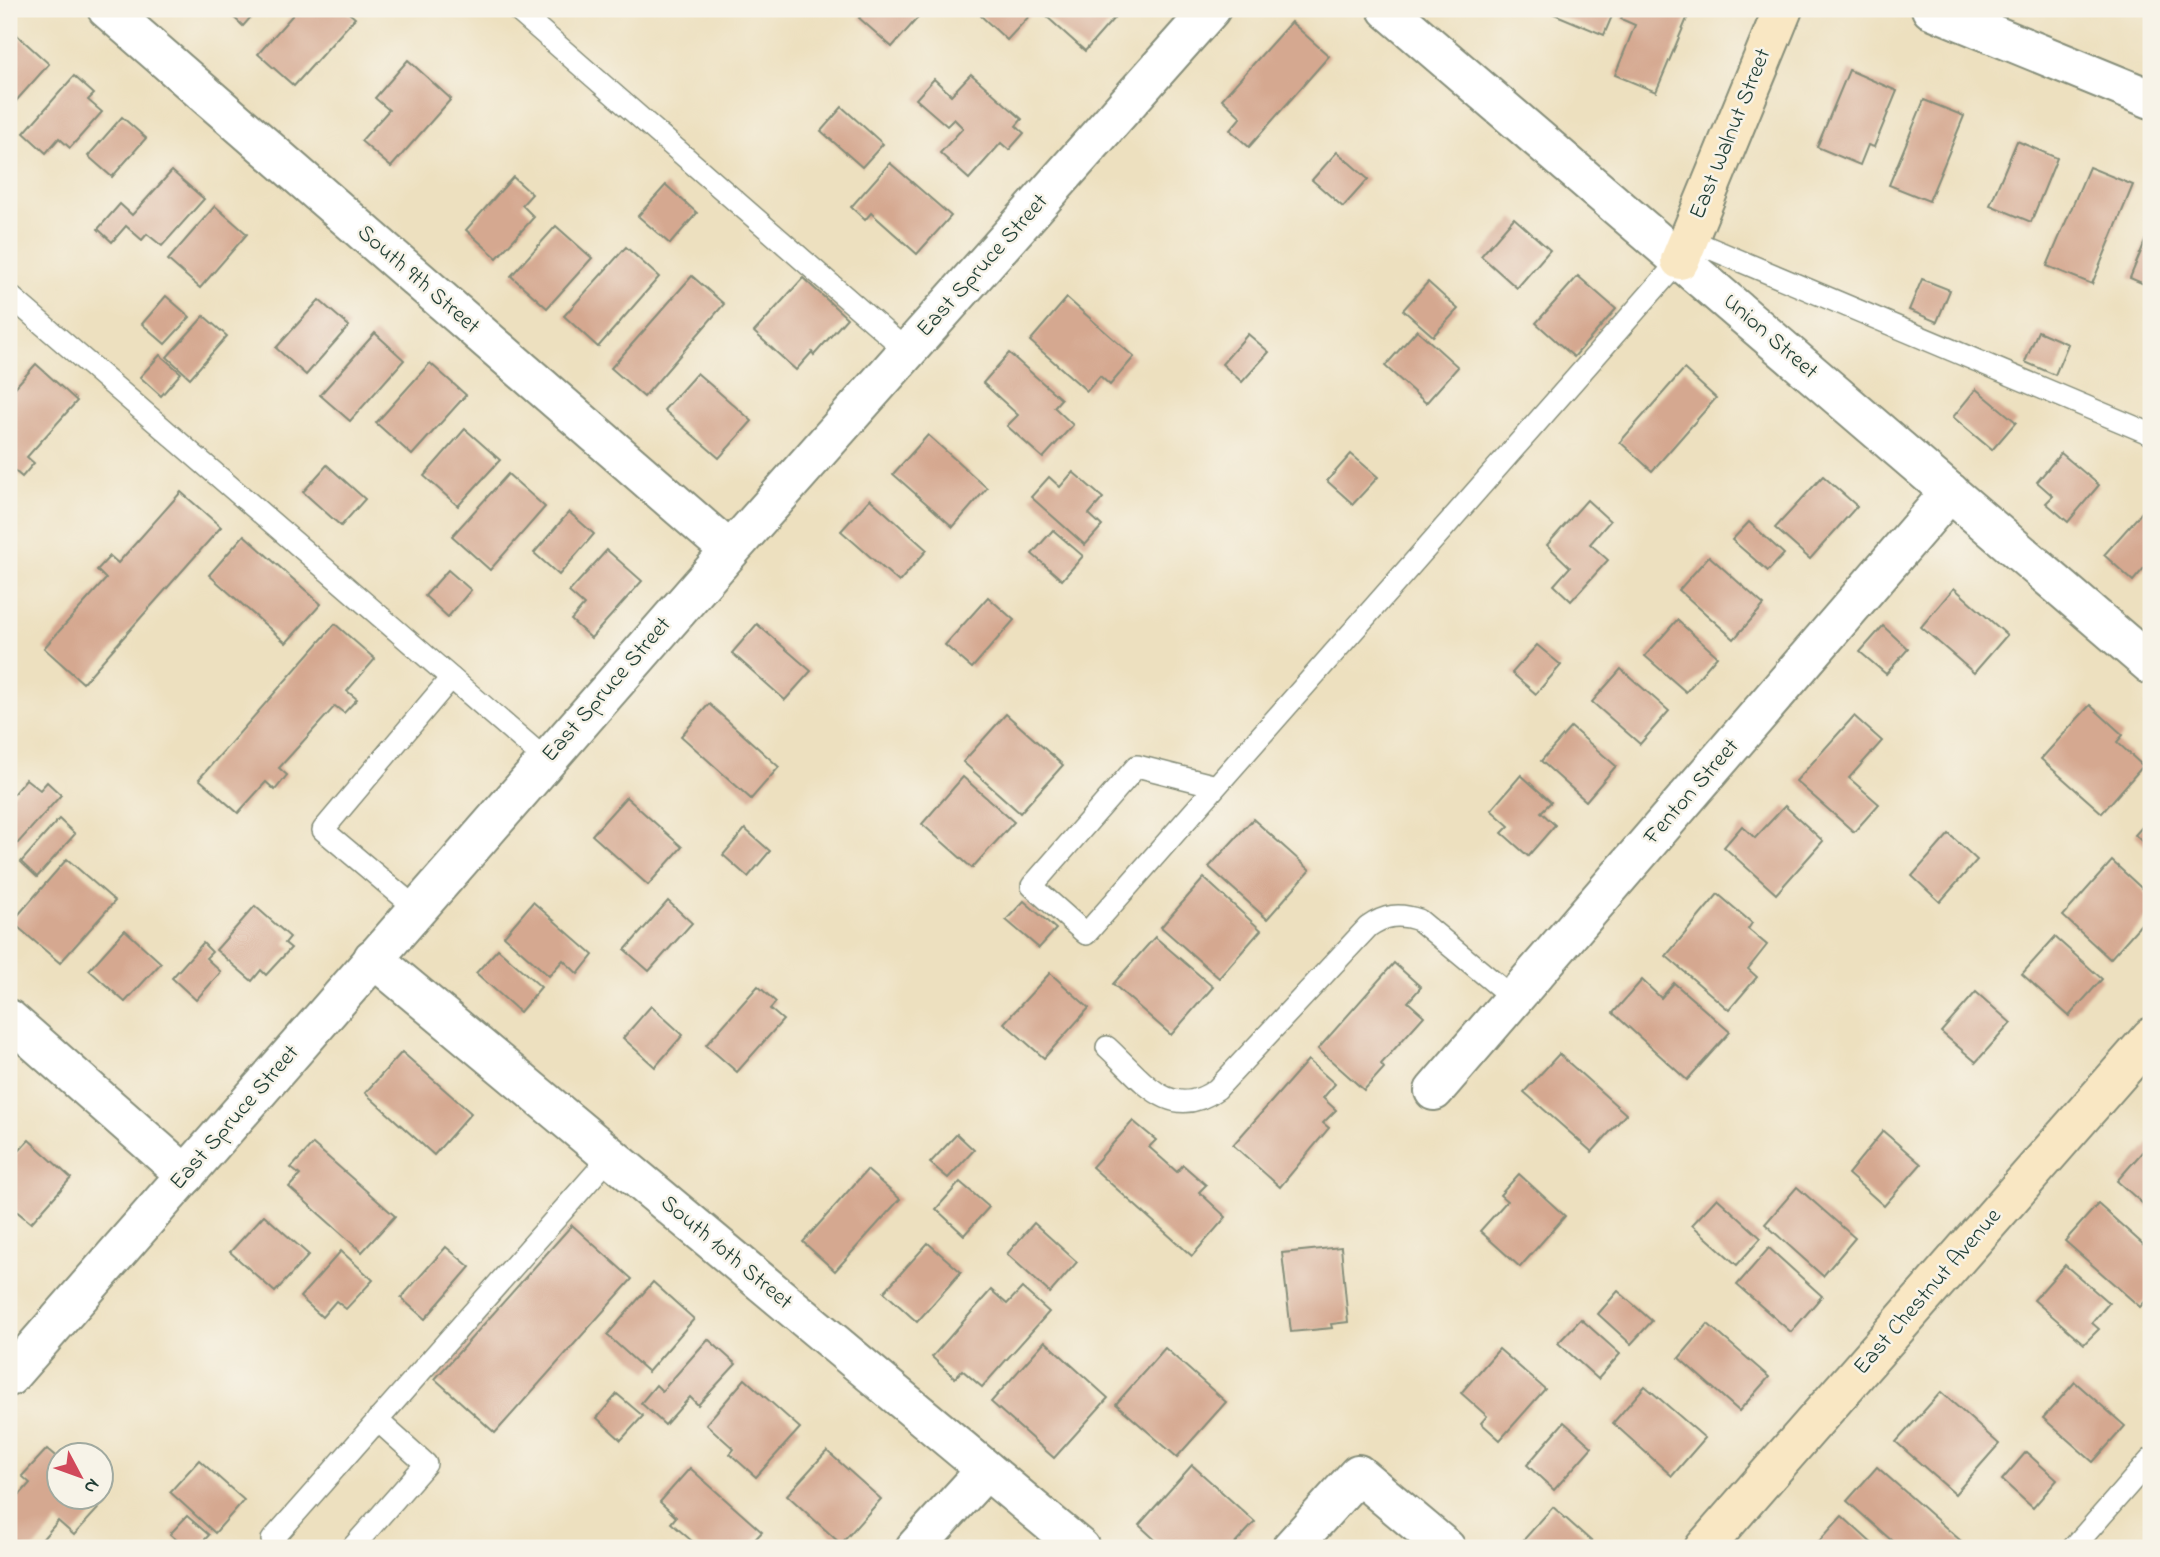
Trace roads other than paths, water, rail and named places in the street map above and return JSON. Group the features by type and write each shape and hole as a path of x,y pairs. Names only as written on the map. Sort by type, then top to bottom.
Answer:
{"street":[{"name":"South 9th Street","path":"107,9 730,551"},
{"name":"East Spruce Street","path":"9,1377 546,760 1211,9"},
{"name":"Union Street","path":"1387,9 1684,249 1950,492 2151,665"},
{"name":"East Walnut Street","path":"1684,249 1783,9"},
{"path":"1931,9 2151,99"},
{"name":"Fenton Street","path":"1434,1091 1950,492"},
{"name":"South 10th Street","path":"373,958 1080,1548"},
{"path":"9,1019 187,1175"},
{"name":"East Chestnut Avenue","path":"1704,1548 2151,1037"},
{"path":"915,1548 986,1470"},
{"path":"1291,1548 1358,1474 1446,1548"}],"lane":[{"path":"516,9 907,351"},
{"path":"1216,786 1137,766 1032,886 1086,934 1216,786 1684,249 2151,434"},
{"path":"9,295 546,760"},
{"path":"416,909 323,830 451,678"},
{"path":"1107,1047 1163,1098 1183,1103 1204,1099 1217,1089 1367,926 1382,917 1404,915 1419,920 1514,999"},
{"path":"281,1548 272,1540 610,1157"},
{"path":"352,1548 426,1464 377,1420"},
{"path":"2073,1548 2151,1459"}]}
